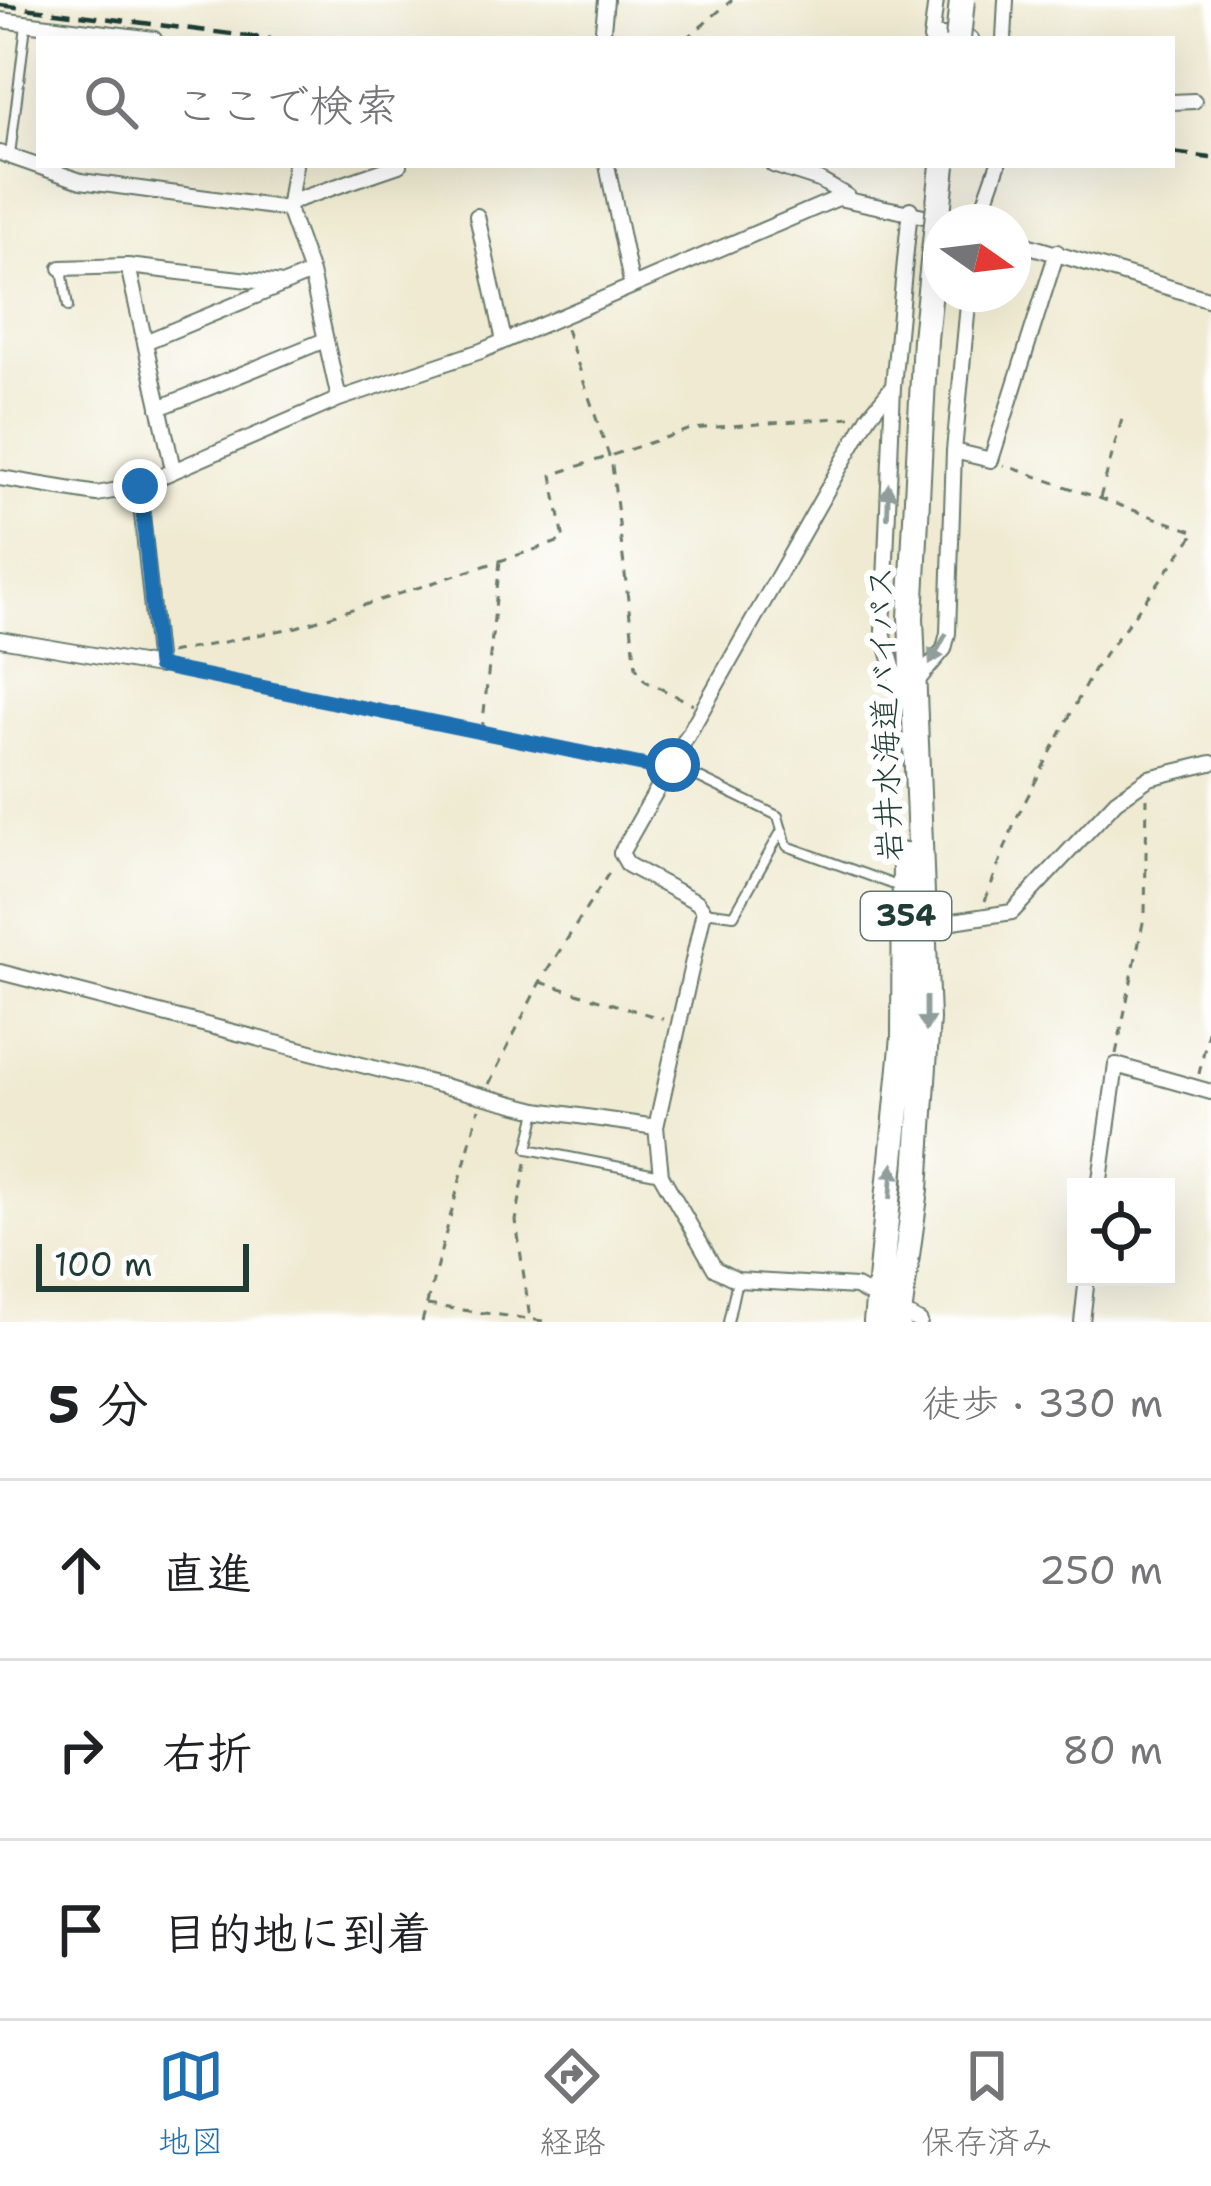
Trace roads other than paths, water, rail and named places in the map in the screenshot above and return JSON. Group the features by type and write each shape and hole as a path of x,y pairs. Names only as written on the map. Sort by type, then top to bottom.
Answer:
{"highway":[{"path":"941,36 962,0"},
{"name":"岩井水海道バイパス","path":"915,926 905,889 911,535 943,168"},
{"name":"岩井水海道バイパス","path":"895,1314 923,1095 907,693"}],"street":[{"path":"602,36 606,0"},
{"path":"936,0 940,36"},
{"path":"1004,36 1006,1"},
{"path":"0,20 99,36"},
{"path":"1175,102 1194,100"},
{"path":"5,154 36,162"},
{"path":"295,168 290,206 339,399"},
{"path":"82,173 290,206 391,168"},
{"path":"608,168 632,282"},
{"path":"782,168 847,196 923,213"},
{"path":"984,204 997,168"},
{"path":"0,478 97,494 140,486 339,399 504,341 632,282 847,196"},
{"path":"910,209 893,386 884,632 907,693 944,650 948,633 954,451 967,312"},
{"path":"477,216 504,341"},
{"path":"1031,246 1211,300"},
{"path":"954,451 991,460 1057,252"},
{"path":"62,268 128,266 284,284"},
{"path":"128,266 173,469"},
{"path":"145,342 310,273"},
{"path":"159,408 325,340"},
{"path":"893,386 869,416 621,853 628,866 697,902 704,911 656,1127 661,1175 715,1269 737,1280 856,1287 895,1314"},
{"path":"0,639 156,661 140,486"},
{"path":"915,926 979,913 1012,912 1117,801 1149,778 1211,763"},
{"path":"0,972 537,1110 656,1127"},
{"path":"1100,1178 1116,1065 1203,1090"},
{"path":"1082,1322 1086,1286"}],"lane":[{"path":"5,154 26,23"},
{"path":"62,268 68,307"},
{"path":"672,768 778,816 787,846 905,889"},
{"path":"704,911 734,915 782,830"},
{"path":"537,1110 528,1149 661,1175"},
{"path":"728,1322 737,1280"}],"railway":[{"path":"0,5 247,36"},
{"path":"1175,153 1211,158"}]}
